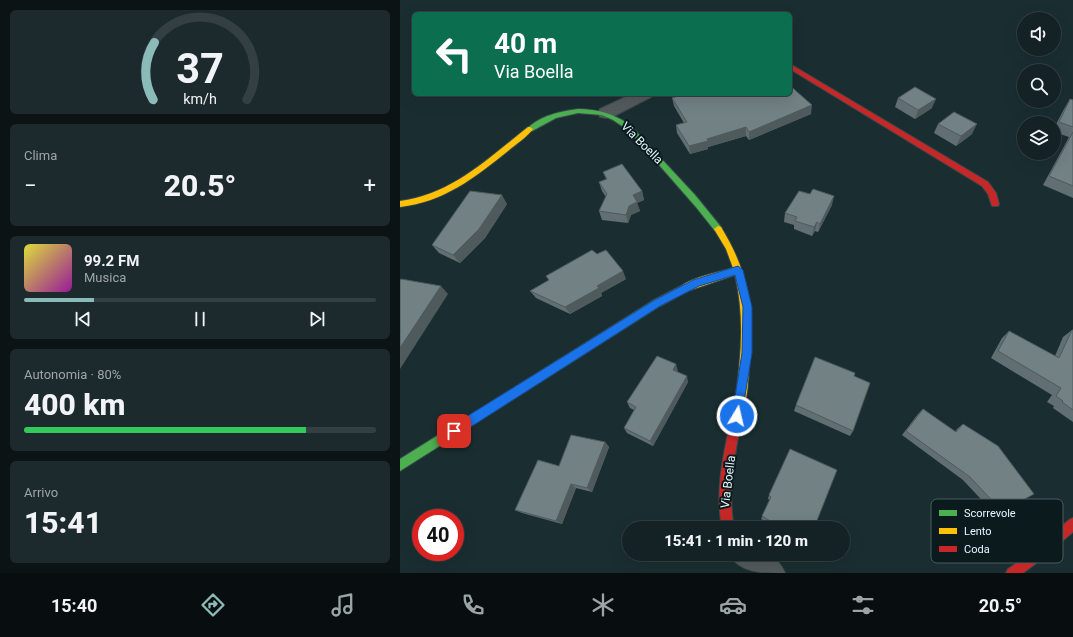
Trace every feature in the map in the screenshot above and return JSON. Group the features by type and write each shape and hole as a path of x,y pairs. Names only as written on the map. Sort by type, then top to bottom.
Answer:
{"street":[{"path":"792,67 985,184 992,193 995,204"},
{"path":"606,113 641,96"},
{"name":"Via Boella","path":"400,204 416,203 453,185 495,158 536,124 553,115 576,110 595,110 614,117 629,128 702,206 730,245 738,270 747,307 747,353 727,479 723,517 725,521"},
{"path":"400,465 657,303 696,283 738,270"},
{"path":"1063,533 1073,524"},
{"path":"753,561 769,573"},
{"path":"1012,573 1027,563"}],"building":[{"path":"792,87 812,105 749,132 746,127 707,139 708,141 689,146 676,125 687,122 672,98 678,96 792,96"},
{"path":"915,87 936,99 918,110 898,98"},
{"path":"1070,99 1073,100 1073,127 1061,123 1061,118"},
{"path":"954,112 977,124 961,136 938,124"},
{"path":"1073,132 1073,186 1049,176 1058,160 1061,160 1061,154"},
{"path":"622,164 642,191 633,195 637,202 629,206 626,215 599,211 607,194 599,182 607,179 603,172"},
{"path":"813,189 834,196 820,224 817,222 814,227 795,221 797,217 785,213 799,191 810,194"},
{"path":"470,191 502,195 479,229 453,255 432,245"},
{"path":"592,250 597,254 606,250 623,271 597,286 599,288 565,307 530,291 549,280 546,276"},
{"path":"400,280 441,286 400,348"},
{"path":"1072,330 1073,410 1056,396 1061,388 998,351 1009,331 1059,358"},
{"path":"657,356 676,364 673,370 687,376 650,441 624,428 636,407 627,402"},
{"path":"815,357 855,373 854,376 870,383 853,431 796,405"},
{"path":"923,409 956,432 963,424 998,446 1034,494 1025,499 991,499 970,477 906,431"},
{"path":"571,435 605,442 587,488 571,484 556,521 515,510 538,460 559,466"},
{"path":"790,449 837,470 817,521 770,521 762,516 771,497 769,495"}],"traffic: fast":[{"path":"530,129 554,116 566,112 591,111 615,119 627,126 642,141 699,205 718,229"},
{"path":"400,465 657,303 685,288"}],"traffic: slow":[{"path":"400,204 417,202 435,196 452,187 486,165 530,129"},
{"path":"718,229 730,248 738,269 746,312 745,358 740,402"},
{"path":"685,288 738,270"}],"traffic: jam":[{"path":"792,67 985,184 992,193 995,204"},
{"path":"726,521 725,514 726,482 730,449 740,402"},
{"path":"1063,533 1073,524"},
{"path":"1012,573 1027,563"}],"route":[{"path":"454,431 657,303 696,283 738,270 747,307 747,353 737,416"}]}
